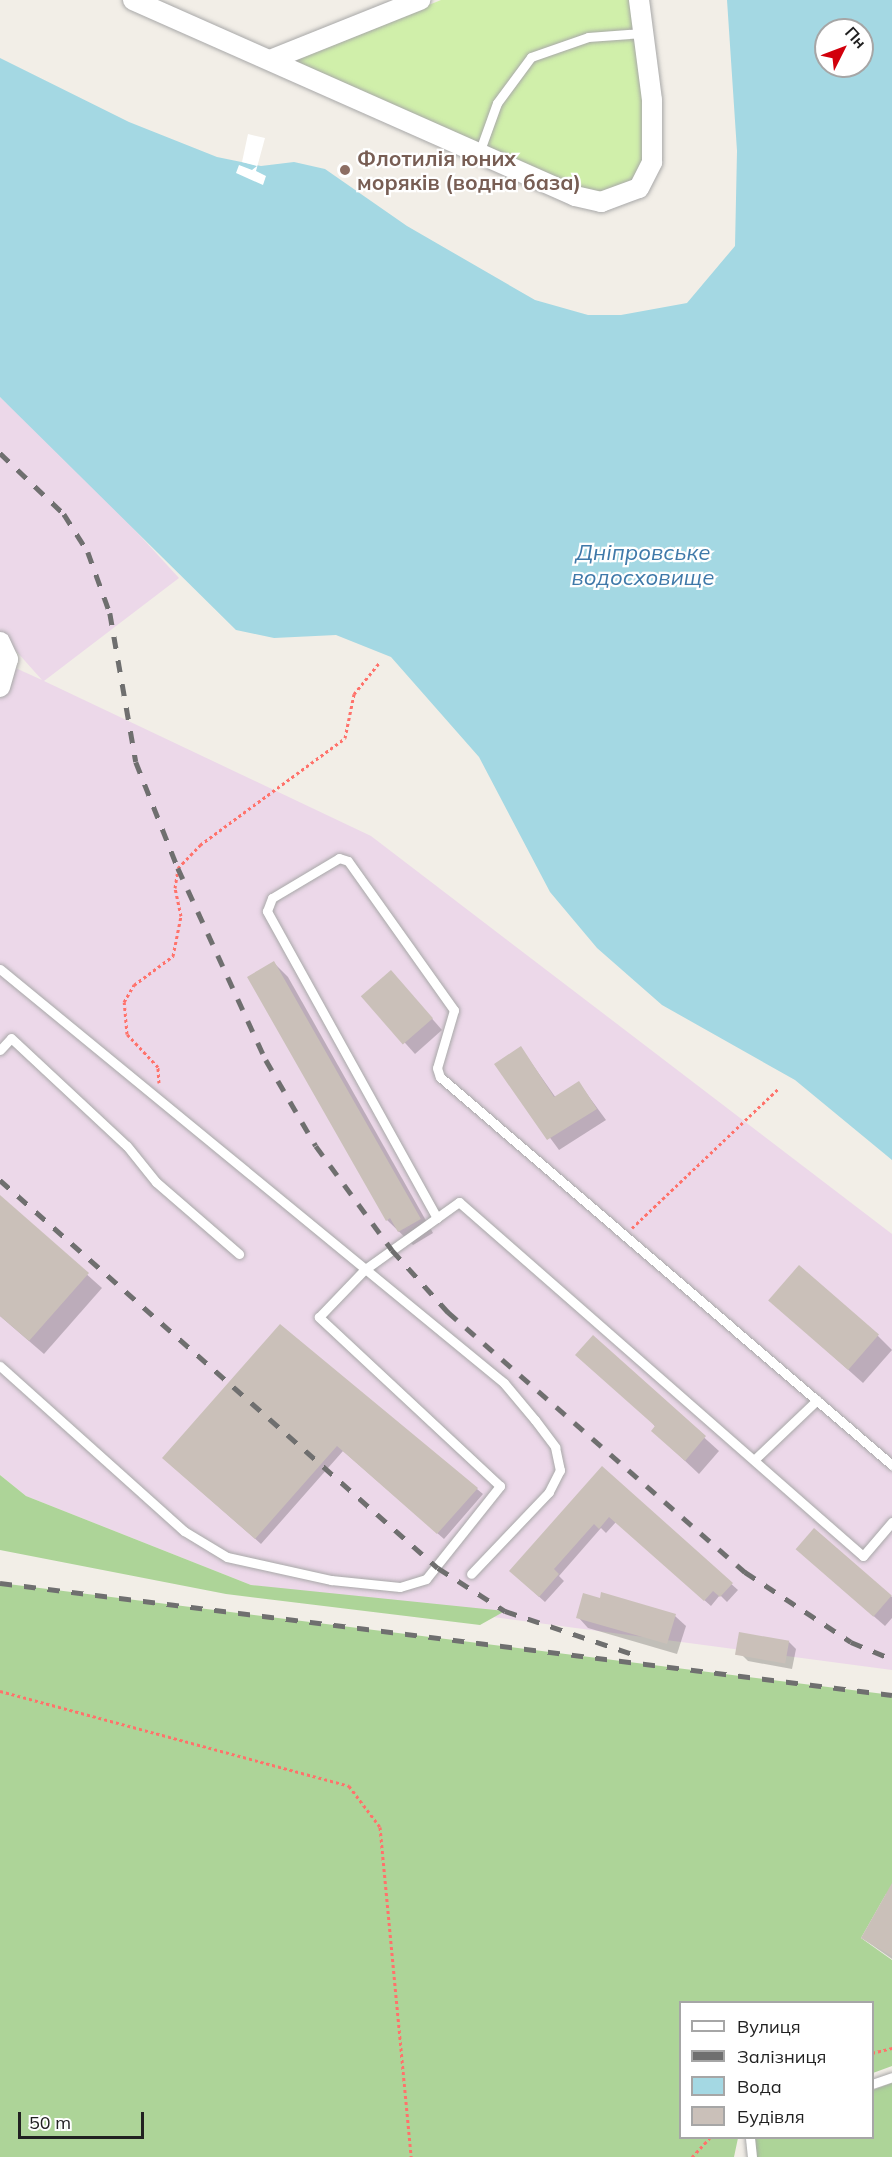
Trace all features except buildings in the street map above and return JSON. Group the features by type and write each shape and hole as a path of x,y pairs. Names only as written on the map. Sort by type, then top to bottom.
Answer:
{"street":[{"path":"133,0 479,153 601,202 639,188 651,162 644,33 639,0"},
{"path":"270,60 420,0"},
{"path":"0,642 8,659 0,687"}],"lane":[{"path":"479,153 496,103 531,57 588,37 644,33"},
{"path":"437,1218 267,911 272,898 339,858 348,861 454,1010 437,1068 440,1077 892,1465"},
{"path":"0,969 504,1383 555,1447 560,1470 549,1492 471,1574"},
{"path":"0,1050 11,1038 127,1146 156,1182 239,1254"},
{"path":"0,1366 184,1531 227,1557 331,1580 400,1587 426,1579 438,1568 500,1486 319,1317 364,1269 459,1202 863,1556 892,1522"},
{"path":"753,1460 817,1400"},
{"path":"874,2084 892,2078"},
{"path":"750,2139 752,2157"}],"path":[{"path":"154,1096 158,1067 127,1034 124,1002 134,985 172,956 181,916 175,888 178,868 200,845 345,738 354,694 379,663"},
{"path":"624,1235 779,1088"},
{"path":"0,1691 349,1786 380,1827 411,2157"},
{"path":"874,2053 892,2048"},
{"path":"692,2157 709,2139"}],"shaded area":[{"path":"0,397 88,479 179,578 44,681 371,836 892,1234 892,1670 251,1585 26,1496 0,1475 0,661 42,680 0,633"}],"green space":[{"path":"441,0 634,0 645,102 645,162 635,184 601,195 577,189 289,62"},
{"path":"0,1475 26,1496 251,1585 505,1611 480,1625 226,1594 0,1550"},
{"path":"0,1583 892,1695 892,1897 886,1894 861,1938 892,1960 892,2066 874,2073 874,2001 679,2001 679,2139 738,2139 734,2157 0,2157"},
{"path":"892,2083 892,2157 757,2157 755,2139 874,2139 874,2090"}],"water":[{"name":"Дніпровське водосховище","path":"727,0 892,0 892,1160 795,1080 662,1005 597,948 550,892 479,757 391,657 336,635 274,638 236,630 0,397 0,58 129,122 217,157 261,166 294,162 325,169 407,226 535,300 588,315 621,315 687,303 735,246 737,151"}],"pier":[{"path":"248,134 265,138 256,171 266,176 263,185 236,173 239,165 252,170 257,166 242,162"}],"railway":[{"path":"0,453 64,514 88,552 110,613 136,762 178,868 266,1060 316,1146 392,1250 448,1312 745,1572 851,1642 892,1659"},
{"path":"0,1180 438,1568 505,1611 633,1654"},
{"path":"0,1583 892,1695"}],"place":[{"name":"Флотилія юних моряків (водна база)","path":"345,170"}]}
